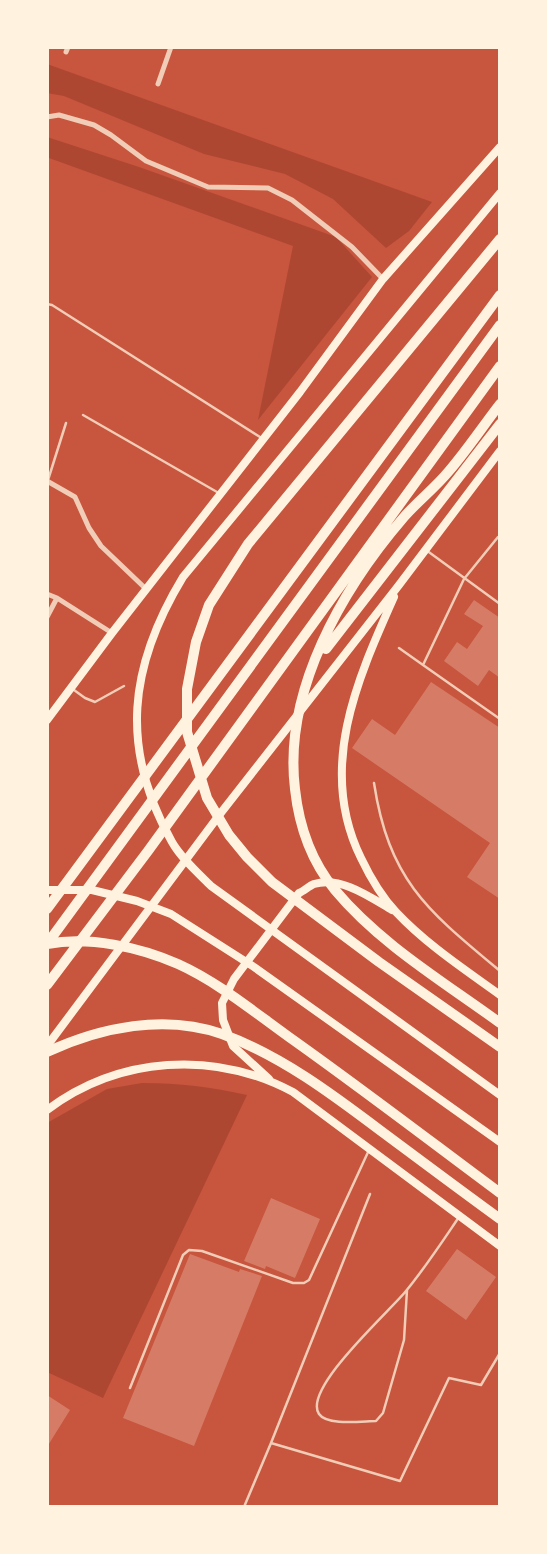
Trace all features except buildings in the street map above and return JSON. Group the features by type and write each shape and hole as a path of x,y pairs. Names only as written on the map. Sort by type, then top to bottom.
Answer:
{"highway":[{"path":"500,239 289,492 248,544 209,605 195,642 187,689 187,732 207,798 229,835 247,857 272,882 500,1047"},
{"path":"47,909 500,295"},
{"path":"47,944 500,325"},
{"path":"47,984 148,851 500,368"},
{"path":"500,404 448,473 404,517 369,562 340,611 307,677 295,725 294,781 301,826 309,848 321,870 350,908 390,943 500,1023"},
{"path":"307,677 358,606 500,424"},
{"path":"47,944 84,941 135,951 178,964 216,985 356,1084 500,1193"},
{"path":"47,1052 93,1034 152,1024 221,1034 263,1053 336,1098 500,1219"}],"main road":[{"path":"47,720 383,279 500,147"},
{"path":"500,193 183,577 154,630 144,659 138,691 137,719 147,785 172,843 211,887 500,1095"},
{"path":"47,1046 219,814 399,585 500,451"},
{"path":"399,585 353,698 344,733 340,767 342,800 355,846 371,879 395,911 445,955 500,995"},
{"path":"271,1081 233,1046 227,1034 222,1003 234,979 299,893 314,884 340,884 395,911"},
{"path":"47,890 92,890 137,901 171,914 254,967 500,1142"},
{"path":"47,1110 95,1083 138,1069 187,1063 239,1071 271,1081 293,1092 500,1246"}],"street":[{"path":"158,85 171,47"},
{"path":"47,117 59,116 94,125 146,161 208,187 268,188 292,200 352,247 383,279"},
{"path":"48,481 75,497 89,528 101,546 146,589"},
{"path":"47,594 112,633"},
{"path":"47,617 57,598"}],"lane":[{"path":"47,304 263,439"},
{"path":"83,415 220,494"},
{"path":"48,481 66,423"},
{"path":"423,665 464,579 498,537"},
{"path":"426,550 500,604"},
{"path":"399,648 500,719"},
{"path":"71,688 95,702 124,686"},
{"path":"374,783 380,818 396,863 406,879 440,920 500,971"},
{"path":"130,1388 183,1255 189,1250 202,1251 293,1283 304,1283 309,1280 369,1149"},
{"path":"244,1507 370,1194"},
{"path":"407,1290 404,1340 383,1413 376,1421 326,1420 319,1414 317,1407 331,1373 348,1351 407,1290 459,1217"},
{"path":"271,1443 400,1481 449,1378 481,1385 500,1353"}],"shaded area":[{"path":"47,64 432,202 409,231 386,248 333,199 285,174 204,154 64,96 47,93"},
{"path":"47,137 336,237 372,277 258,420 293,246 49,158 47,160"},
{"path":"142,1083 195,1086 247,1095 103,1398 47,1372 47,1123 107,1089"}]}
